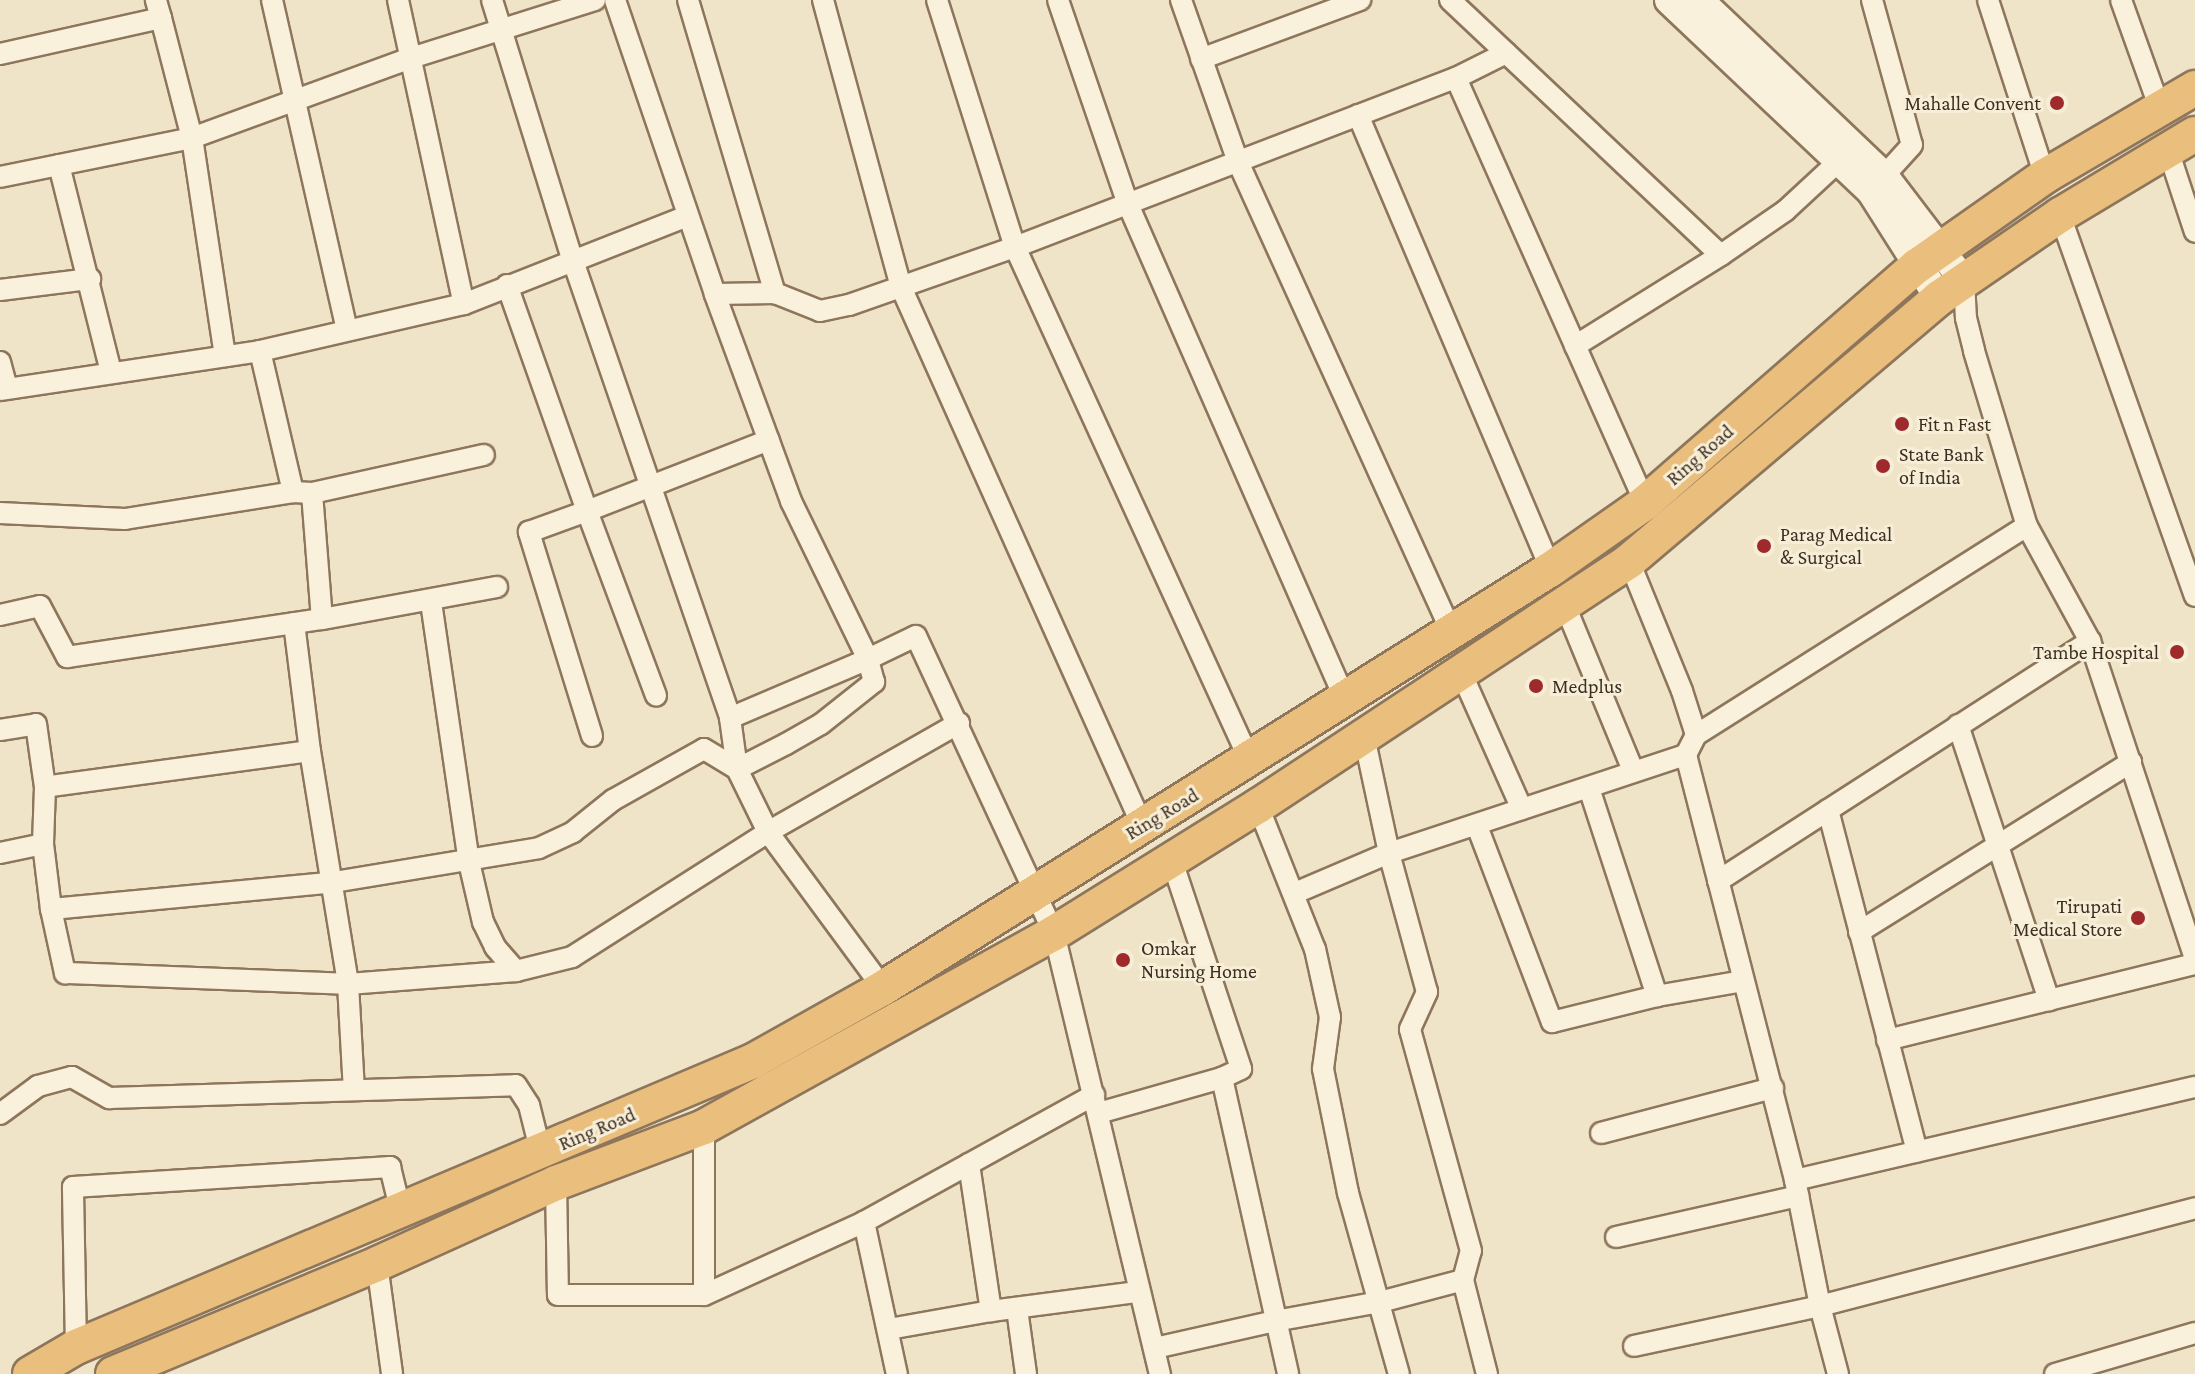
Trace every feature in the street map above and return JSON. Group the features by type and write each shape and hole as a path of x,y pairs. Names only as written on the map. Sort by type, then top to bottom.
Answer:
{"highway":[{"name":"Ring Road","path":"30,1374 76,1347 753,1061 883,988 1250,761 1551,569 1645,503 1929,258 2045,176 2195,88"},
{"name":"Ring Road","path":"113,1374 377,1264 556,1183 704,1127 1054,933 1258,806 1629,561 1952,290 2060,215 2181,142"}],"main road":[{"path":"1669,0 1871,191 1929,258 1952,290"},
{"path":"1699,0 1884,176 1929,258"}],"street":[{"path":"272,0 347,330"},
{"path":"398,0 464,304"},
{"path":"492,0 572,258 730,718 737,769 768,832 883,988"},
{"path":"0,177 192,138 411,58 595,0"},
{"path":"615,0 687,216 791,501 868,659 874,682 821,724 737,769"},
{"path":"688,0 775,293"},
{"path":"823,0 901,287 1142,825"},
{"path":"937,0 1015,247 1250,761"},
{"path":"1058,0 1127,202 1345,699"},
{"path":"1181,0 1238,162 1452,633"},
{"path":"1201,59 1360,0"},
{"path":"1450,0 1721,255"},
{"path":"1872,0 1912,145 1884,176"},
{"path":"1988,0 2045,176"},
{"path":"2121,0 2160,109"},
{"path":"0,54 158,9 192,138 225,356"},
{"path":"715,294 775,293 820,311 901,287 1015,247 1456,78 1506,53"},
{"path":"1456,78 1645,503"},
{"path":"1358,115 1551,569"},
{"path":"2181,142 2195,232"},
{"path":"1575,346 1721,255 1785,211 1839,161"},
{"path":"59,165 111,372"},
{"path":"2060,215 2195,596"},
{"path":"0,362 4,389 260,351 464,304 572,258 687,216"},
{"path":"0,290 90,279"},
{"path":"507,285 656,696"},
{"path":"1887,1040 2195,961 2090,641 2027,526 1966,318 1952,290"},
{"path":"1952,290 1966,318"},
{"path":"260,351 303,492 322,619"},
{"path":"592,736 529,532 652,488 769,440"},
{"path":"0,513 125,519 303,492 484,455"},
{"path":"1838,1374 1820,1306 1773,1088 1686,755 1696,735 2027,526"},
{"path":"1629,561 1682,691 1696,735"},
{"path":"0,615 40,606 67,657 431,602 497,587"},
{"path":"431,602 469,862 483,922 495,947 516,971"},
{"path":"1564,603 1633,770"},
{"path":"294,623 310,751 334,882 348,984 354,1090"},
{"path":"730,718 916,636 1054,933 1160,1374"},
{"path":"1718,881 2090,641"},
{"path":"1460,670 1522,809"},
{"path":"0,730 36,724 45,787 43,844 51,909 65,973 348,984 516,971 572,957 768,832 959,723"},
{"path":"1958,725 2049,1000"},
{"path":"1364,736 1389,853 1427,992 1410,1029 1471,1251 1463,1280 1487,1374"},
{"path":"51,909 334,882 539,848 573,832 613,800 704,749 737,769"},
{"path":"45,787 310,751"},
{"path":"1295,893 1389,853 1686,755"},
{"path":"1859,932 2131,762"},
{"path":"1589,788 1657,996"},
{"path":"1258,806 1315,949 1330,1017 1323,1069 1348,1193 1399,1374"},
{"path":"1828,810 1917,1152"},
{"path":"1477,826 1552,1022 1657,996 1743,981"},
{"path":"0,853 43,844"},
{"path":"556,1183 558,1295 704,1295 864,1222 969,1164 1097,1104 1222,1078 1241,1069 1172,861"},
{"path":"0,1114 38,1086 72,1077 109,1098 516,1085 529,1105 541,1153"},
{"path":"1222,1078 1288,1374"},
{"path":"1616,1237 1917,1152 2195,1087"},
{"path":"1601,1133 1773,1088"},
{"path":"704,1127 704,1295"},
{"path":"969,1164 991,1311"},
{"path":"76,1347 73,1187 390,1167 401,1212"},
{"path":"1634,1346 1820,1306 2195,1208"},
{"path":"864,1222 897,1374"},
{"path":"377,1264 392,1374"},
{"path":"1155,1348 1275,1321 1380,1302 1463,1280"},
{"path":"889,1329 991,1311 1138,1292"},
{"path":"1017,1309 1026,1374"},
{"path":"2055,1374 2195,1333"}],"place":[{"name":"Mahalle Convent","path":"2057,103"},
{"name":"Fit n Fast","path":"1902,424"},
{"name":"State Bank of India","path":"1883,466"},
{"name":"Parag Medical & Surgical","path":"1764,546"},
{"name":"Tambe Hospital","path":"2177,652"},
{"name":"Medplus","path":"1536,686"},
{"name":"Tirupati Medical Store","path":"2138,918"},
{"name":"Omkar Nursing Home","path":"1123,960"}]}
